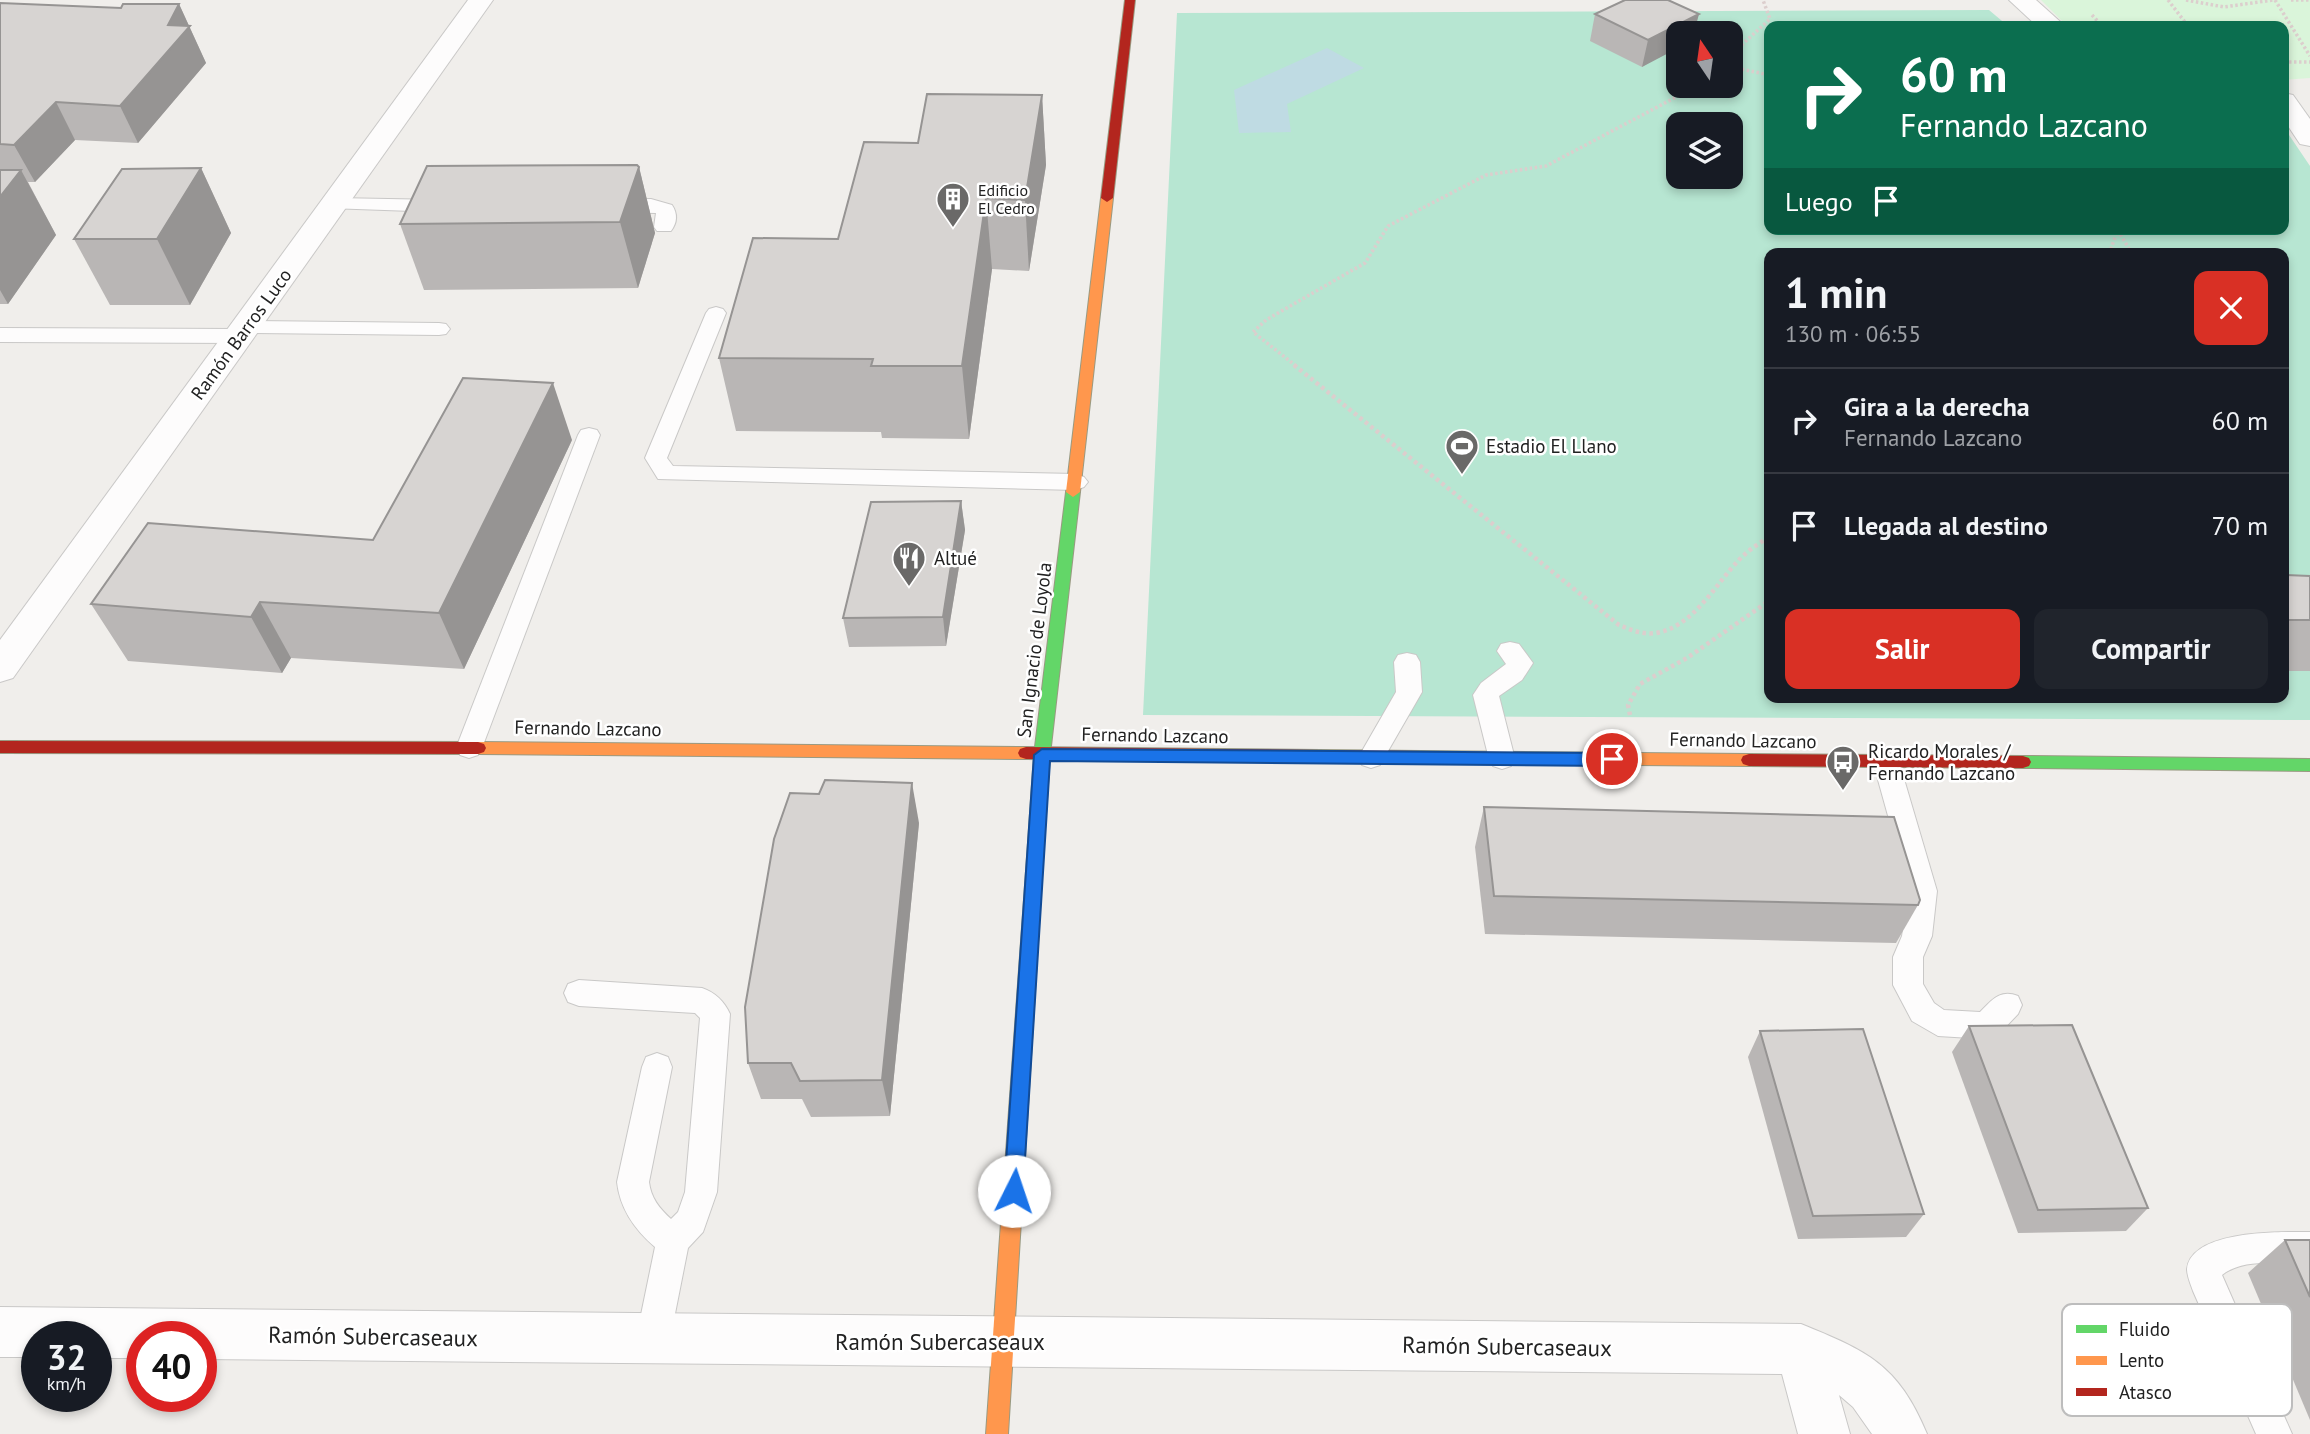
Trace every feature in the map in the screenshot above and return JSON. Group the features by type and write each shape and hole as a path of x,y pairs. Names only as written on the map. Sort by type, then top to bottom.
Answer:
{"street":[{"name":"Ramón Barros Luco","path":"0,668 481,0"},
{"name":"San Ignacio de Loyola","path":"997,1434 1042,755 1076,482 1130,0"},
{"path":"2021,0 2046,21"},
{"path":"2289,93 2310,93"},
{"path":"2289,109 2310,138"},
{"name":"Fernando Lazcano","path":"0,747 469,748 2310,765"},
{"name":"Ramón Subercaseaux","path":"0,1332 1801,1349 1843,1367 1870,1385 1901,1434"},
{"path":"1801,1349 1824,1434"}],"lane":[{"path":"335,204 457,206"},
{"path":"596,205 651,205 664,209 667,215 664,228"},
{"path":"716,313 656,458 666,474 1076,482"},
{"path":"0,335 439,330"},
{"path":"469,748 589,435"},
{"path":"1502,759 1486,695 1490,688 1515,674 1520,663 1510,651"},
{"path":"1371,758 1409,692 1407,662"},
{"path":"1886,762 1923,891 1917,936 1908,957 1908,985 1923,1012 1938,1023 1987,1026 2007,1005"},
{"path":"579,993 702,1001 715,1014 701,1192 691,1221 673,1241 653,1339"},
{"path":"657,1067 633,1182 634,1195 653,1227 673,1241"},
{"path":"2216,1304 2204,1270 2211,1261 2242,1249 2310,1248"},
{"path":"2266,1416 2274,1434"}],"path":[{"path":"1763,0 1770,19 1768,21"},
{"path":"2168,0 2184,21"},
{"path":"2186,0 2224,7 2274,0 2288,21"},
{"path":"2204,0 2224,7 2239,0"},
{"path":"2291,0 2310,0"},
{"path":"2289,23 2310,56"},
{"path":"1743,44 1764,24"},
{"path":"2289,62 2310,62"},
{"path":"1743,70 1764,74"},
{"path":"1674,98 1546,166 1486,175 1388,226 1365,264 1266,320 1253,332 1619,625 1636,634 1653,633 1684,623 1741,558 1764,541"},
{"path":"1640,760 1628,705 1640,684 1687,658 1764,604"}],"green space":[{"path":"2041,0 2310,0 2310,78 2289,80 2289,21 2062,21"},
{"name":"Estadio El Llano","path":"1989,10 2002,21 1764,21 1764,235 2289,235 2289,135 2310,166 2310,720 1143,715 1177,13"}],"water":[{"path":"1327,48 1364,68 1287,104 1291,132 1239,133 1234,90"}],"building":[{"path":"1625,0 1668,0 1699,14 1685,21 1666,21 1666,31 1648,40 1595,14"},
{"path":"0,3 121,8 123,4 179,4 168,25 190,26 120,106 56,102 14,145 0,144"},
{"path":"927,94 1042,95 1025,200 986,198 962,366 871,366 873,359 719,358 753,238 838,239 864,142 918,143"},
{"path":"427,166 639,167 620,222 400,224"},
{"path":"201,168 157,239 74,239 122,169"},
{"path":"0,170 21,170 0,197"},
{"path":"463,378 553,383 439,613 260,602 251,617 91,604 148,523 373,540"},
{"name":"Altué","path":"961,501 943,617 843,618 871,502"},
{"path":"2289,575 2310,576 2310,620 2289,620"},
{"path":"825,780 912,783 882,1080 800,1081 791,1063 748,1063 745,1007 774,839 790,793 819,794"},
{"path":"1484,807 1894,817 1920,900 1918,905 1494,896"},
{"path":"2072,1025 2148,1208 2038,1210 1969,1026"},
{"path":"1863,1029 1924,1214 1813,1216 1760,1031"},
{"path":"2285,1240 2310,1240 2310,1297"}],"traffic: fast":[{"path":"1036,843 1042,755 1073,492"},
{"path":"2023,762 2310,765"}],"traffic: slow":[{"path":"1073,492 1107,198"},
{"path":"478,748 1026,753"},
{"path":"1421,757 1749,760"},
{"path":"997,1434 1036,843"}],"traffic: jam":[{"path":"1107,198 1130,0"},
{"path":"0,747 478,748"},
{"path":"1026,753 1421,757"},
{"path":"1749,760 2023,762"}],"place":[{"name":"Edificio El Cedro","path":"953,229"},
{"name":"Estadio El Llano","path":"1462,476"},
{"name":"Altué","path":"909,588"},
{"name":"Ricardo Morales / Fernando Lazcano","path":"1843,792"}],"route":[{"path":"1014,1191 1042,755 1612,759"}]}
